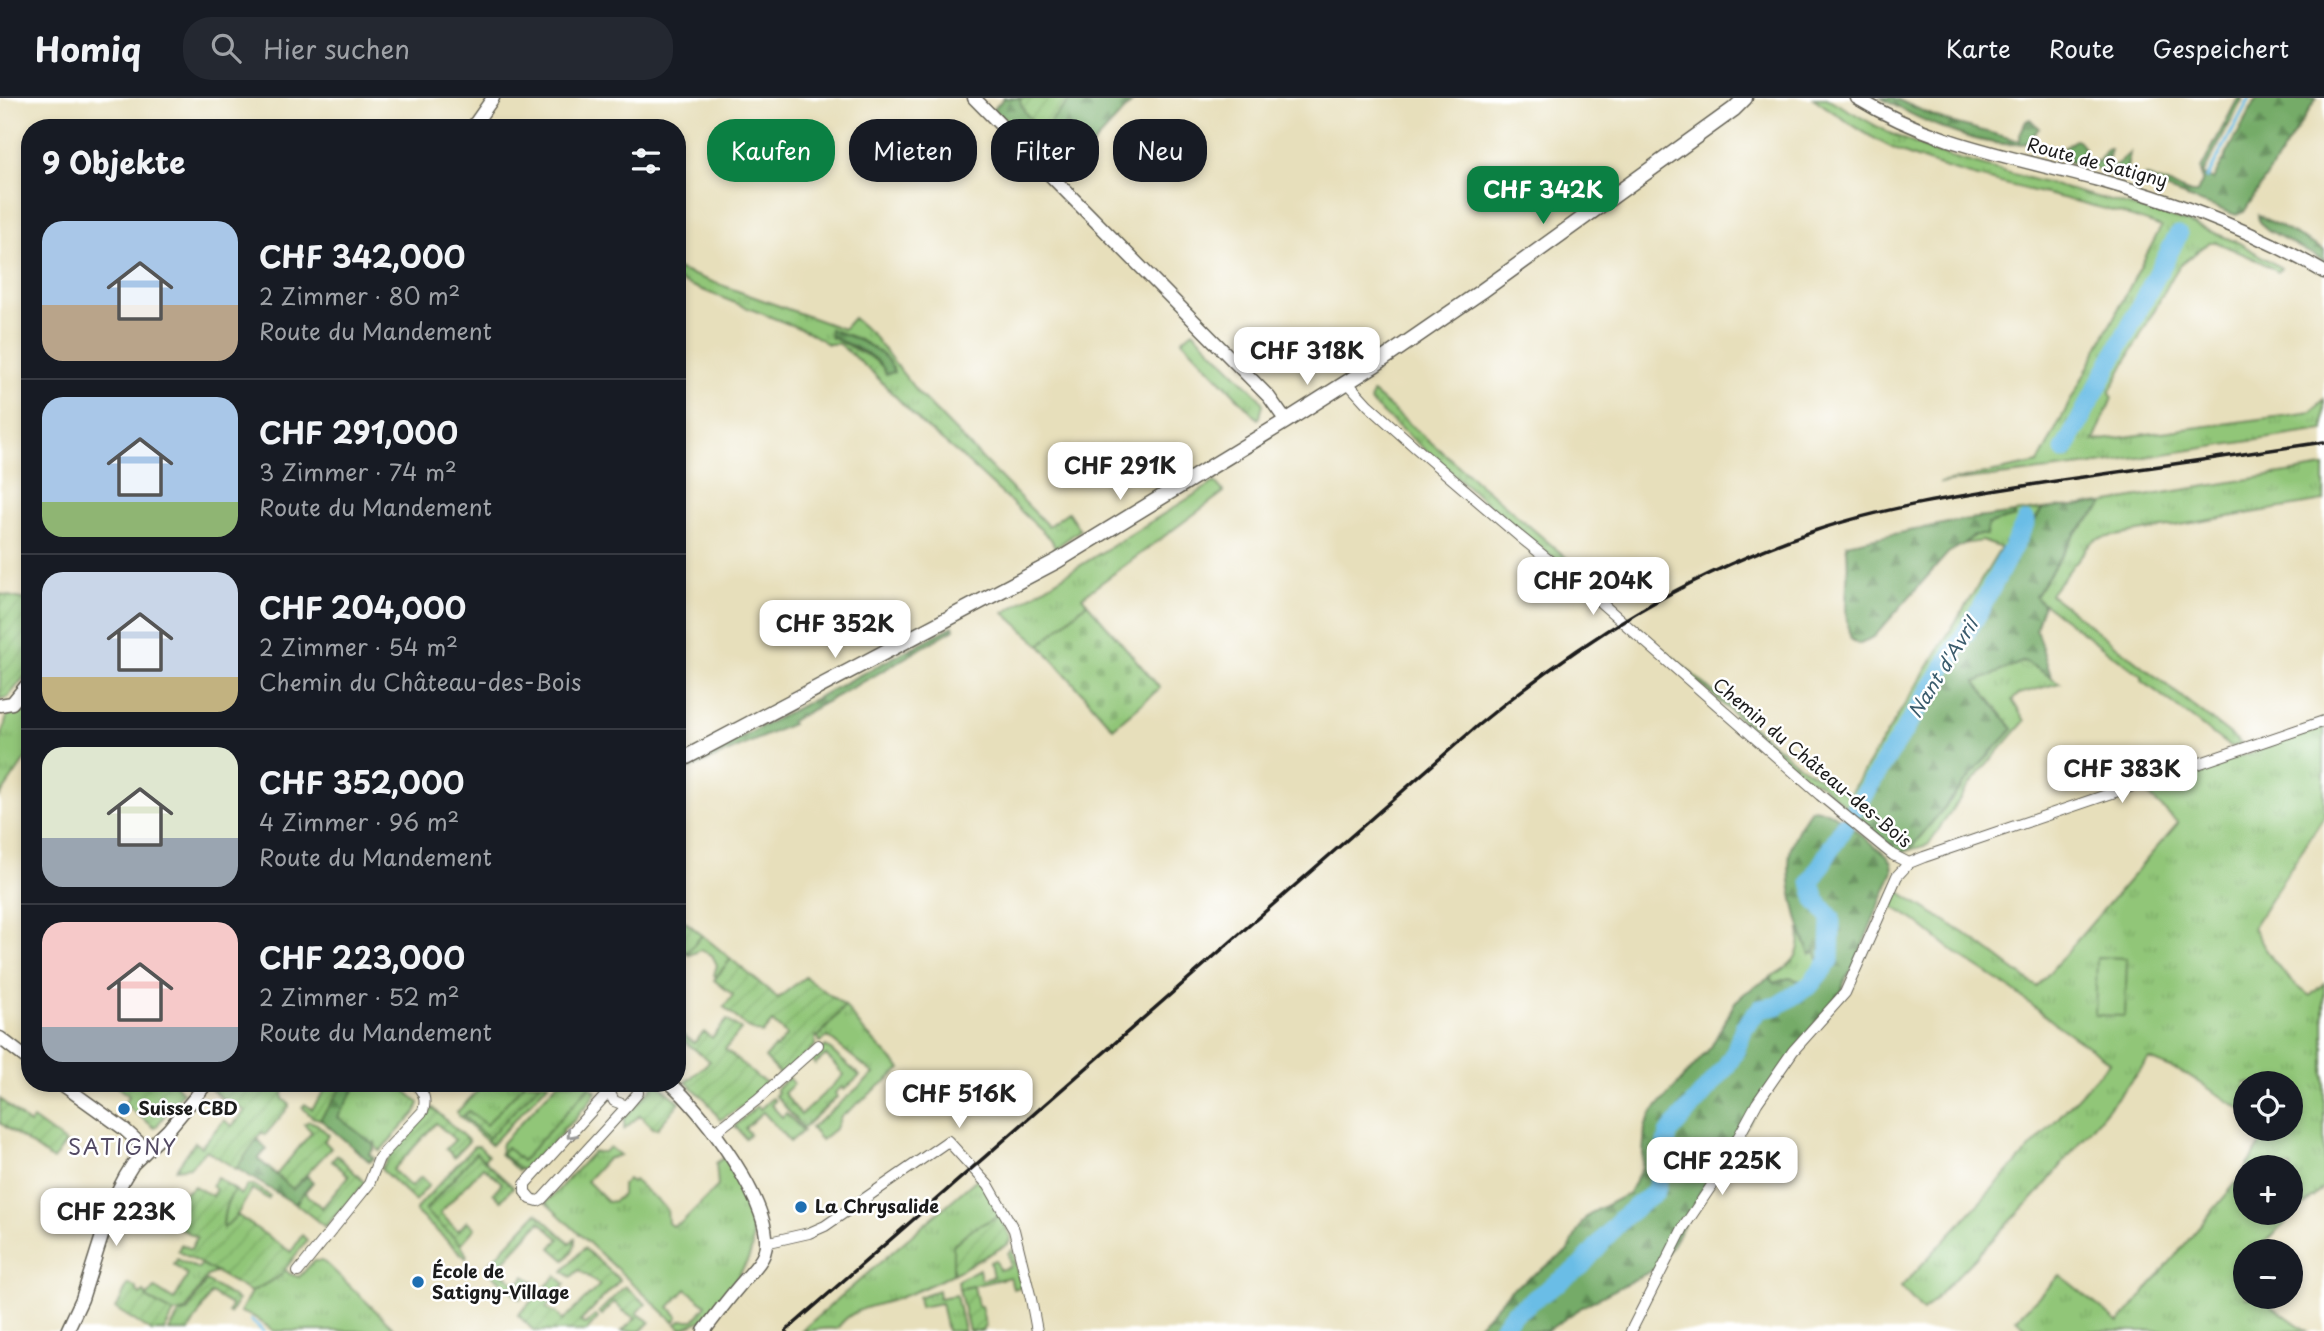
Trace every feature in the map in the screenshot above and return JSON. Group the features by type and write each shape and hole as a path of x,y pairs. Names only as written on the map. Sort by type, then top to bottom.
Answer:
{"main road":[{"path":"1734,109 1745,98"},
{"path":"686,757 1057,561 1286,421 1482,291 1734,109 1754,98"}],"street":[{"path":"478,119 493,98"},
{"path":"974,98 1269,397 1286,421"},
{"name":"Route de Satigny","path":"1857,98 1892,118 1940,139 2130,189 2203,213 2264,239 2324,272"},
{"name":"Chemin du Château-des-Bois","path":"1347,382 1368,405 1426,456 1600,602 1820,795 1892,855 1909,863 1897,876 1845,993 1793,1051 1757,1102 1714,1182 1683,1228 1631,1331"},
{"path":"0,705 12,703 21,692"},
{"path":"1909,863 2324,721"},
{"path":"0,1038 21,1054"},
{"path":"715,1133 818,1045"},
{"path":"73,1092 124,1129 147,1150"},
{"path":"67,1331 82,1300 114,1198 128,1170 168,1130 200,1092"},
{"path":"298,1272 369,1184 379,1158 423,1111 426,1102 422,1092"},
{"path":"608,1092 525,1184 524,1192 527,1196 535,1200 542,1199 638,1092"},
{"path":"613,1092 614,1101 627,1106"},
{"path":"680,1092 715,1133 738,1168 751,1192 762,1222 765,1243 761,1259 704,1331"},
{"path":"765,1243 809,1233 825,1226 948,1140 989,1186 1014,1230 1037,1331"}],"green space":[{"path":"1004,98 1022,98 1020,100 1036,119 1003,119 993,109"},
{"path":"1072,98 1136,98 1117,119 1113,119 1113,123 1099,138 1099,119 1052,119"},
{"path":"1072,98 1052,119 1030,119 1020,100"},
{"path":"1813,98 1827,98 1887,132 1937,153 2187,222 2239,243 2281,268 2278,272 2216,242 2210,242 2180,265 2110,391 2112,398 2094,441 2312,412 2324,399 2324,430 2092,465 1940,483 2038,463 2161,227 2100,208 1975,176 1900,152 1849,123","holes":["2173,231 2184,235 2070,449 2057,450"]},
{"path":"1881,98 1894,98 1943,120 2020,141 2026,121 2030,119 2039,128 2027,143 1991,142 1932,124"},
{"path":"2238,98 2243,98 2203,174 2213,180 2257,98 2317,98 2244,212 2236,215 2148,183 2145,176 2197,193 2202,182 2201,169"},
{"path":"2075,140 2085,148 2081,157 2098,162 2107,149 2111,149 2107,164 2115,166 2130,153 2126,174 2120,176 2066,161 2059,156 2057,153"},
{"path":"2258,215 2324,250 2324,261 2268,230 2259,222"},
{"path":"686,272 843,329 853,318 872,334 919,394 1048,526 1068,512 1080,530 1055,548 1051,539 922,424 872,372 839,344 828,344 806,331 686,284","holes":["830,330 858,339 877,350 890,364 893,372 831,337"]},
{"path":"830,329 876,350 894,372 886,374 883,367 870,356 831,337"},
{"path":"1193,331 1257,395 1263,404 1258,419 1182,340"},
{"path":"1372,393 1601,587 1592,590 1476,494 1370,402"},
{"path":"2324,467 2324,501 2097,539 2050,594 2242,744 2230,747 2141,680 2143,677 2035,597 2076,533 2102,503"},
{"path":"1215,482 1224,492 1082,597 1087,603 1040,645 1004,613"},
{"path":"2102,503 2076,533 2035,596 2043,604 2036,629 2051,676 2024,661 1976,682 2013,729 1909,850 1900,854 1856,816 1870,800 1984,613 2042,509"},
{"path":"2042,509 2035,520 2020,522 1970,613 1848,808 1819,783 1808,779 1638,630 1797,764 1849,795 2001,548 1982,541 1964,544 1988,524 2015,517 2014,513"},
{"path":"2014,513 2015,517 1988,524 1986,535 1974,535 1948,553 1874,637 1858,644 1851,639 1846,615 1846,544 1962,520"},
{"path":"0,594 21,599 21,681 8,697 0,699"},
{"path":"1087,603 1160,688 1113,728 1040,645"},
{"path":"953,626 954,629 874,676 791,721 792,724 686,771 686,766"},
{"path":"2024,661 2060,683 2019,694 2012,700 2025,721 1970,784 1928,845 1909,850 2013,729 1976,682"},
{"path":"15,710 21,711 21,765 0,796 0,743 7,716"},
{"path":"2324,727 2324,816 2253,927 2277,965 2301,989 2310,996 2324,983 2324,1187 2303,1207 2303,1155 2254,1155 2263,1141 2303,1141 2303,1071 2233,1071 2233,1104 2188,1075 2149,1059 2041,1190 1923,1311 1901,1287 2110,1062 2014,991 1888,904 1895,889 1973,939 2037,987 2178,823 2143,790"},
{"path":"1811,809 1827,811 1840,818 1892,863 1893,871 1842,990 1815,1023 1707,1186 1659,1267 1585,1305 1547,1331 1473,1331 1511,1290 1567,1252 1589,1214 1628,1194 1642,1168 1645,1127 1651,1114 1711,1047 1735,1002 1769,978 1774,983 1789,978 1815,985 1829,973 1835,961 1821,965 1816,951 1810,954 1797,916 1789,872 1791,847"},
{"path":"686,922 702,935 686,952"},
{"path":"1799,929 1810,954 1815,951 1821,965 1805,982 1789,978 1774,983 1769,978 1784,969 1797,954"},
{"path":"702,935 731,959 716,977 714,975 717,965 712,955 701,950 689,955 687,953"},
{"path":"2097,957 2127,958 2125,1016 2095,1015"},
{"path":"731,959 778,998 805,977 845,1006 818,1037 815,1036 815,1046 781,1075 765,1058 787,1035 772,1022 762,1034 748,1028 724,1007 733,995 714,980"},
{"path":"845,1006 865,1032 901,1069 841,1117 836,1128 821,1140 811,1128 874,1074 828,1037 820,1042 818,1037"},
{"path":"727,1020 741,1030 725,1049 766,1082 766,1087 720,1120 706,1100 686,1082 710,1061 686,1043 686,1037 694,1043 704,1032 712,1038"},
{"path":"826,1046 860,1076 844,1090 842,1087 835,1093 837,1097 803,1128 775,1095 778,1093 776,1089 789,1078 794,1084 784,1093 801,1115 844,1075 826,1055 815,1064 811,1059"},
{"path":"124,1092 183,1092 155,1128 124,1104 129,1096"},
{"path":"214,1092 284,1092 283,1099 289,1104 265,1135 262,1132 236,1169 206,1150 190,1167 176,1169 195,1142 201,1147 224,1120 232,1126 245,1111 241,1108 236,1110"},
{"path":"324,1092 339,1092 320,1119 312,1117 302,1107 305,1104 312,1109"},
{"path":"339,1092 353,1092 338,1117 373,1144 374,1149 369,1154 374,1158 370,1162 320,1119"},
{"path":"352,1092 407,1092 419,1103 416,1112 380,1151 375,1142 373,1144 337,1117"},
{"path":"476,1092 541,1092 491,1145 457,1112"},
{"path":"517,1092 532,1092 488,1138 463,1116 469,1111 486,1125"},
{"path":"550,1092 585,1092 518,1171 500,1154 502,1143"},
{"path":"585,1092 596,1092 585,1109 562,1130 530,1168 521,1170 501,1153 507,1147 522,1161"},
{"path":"648,1092 667,1092 680,1102 657,1129 640,1115 624,1129 624,1118"},
{"path":"772,1098 775,1101 771,1105 782,1117 786,1113 803,1131 790,1142 763,1112 745,1128 750,1134 745,1138 735,1126 757,1106 760,1109"},
{"path":"0,1099 29,1124 33,1119 66,1143 53,1160 0,1123"},
{"path":"433,1108 469,1141 454,1157 446,1149 455,1140 436,1123 393,1170 411,1187 421,1177 429,1185 415,1201 381,1169 394,1150"},
{"path":"309,1121 317,1124 329,1135 324,1141 331,1148 293,1189 276,1175 312,1132 304,1124"},
{"path":"256,1138 267,1149 258,1159 293,1189 307,1176 313,1182 295,1204 236,1168"},
{"path":"474,1146 479,1146 488,1155 484,1160 476,1153 425,1210 461,1244 466,1258 416,1212 416,1209"},
{"path":"610,1147 620,1155 607,1159 587,1181 608,1202 622,1195 622,1185 628,1179 632,1182 634,1180 667,1209 668,1223 672,1226 682,1222 718,1186 716,1163 725,1157 750,1219 752,1245 740,1274 703,1320 681,1329 676,1324 683,1320 694,1320 706,1305 686,1289 669,1307 678,1317 674,1322 546,1203 593,1152 604,1152"},
{"path":"476,1153 513,1187 501,1201 493,1193 502,1183 483,1167 440,1213 458,1231 467,1221 475,1228 461,1244 425,1211"},
{"path":"337,1155 365,1183 325,1227 296,1204 304,1192 322,1208 349,1176 332,1161"},
{"path":"217,1177 235,1190 225,1208 223,1229 237,1215 291,1252 302,1235 307,1240 280,1276 251,1292 178,1251 181,1244 191,1249 197,1237 154,1218 161,1208 172,1214 185,1193 194,1186 212,1196 216,1189 212,1186"},
{"path":"979,1177 1000,1215 969,1231 953,1245 953,1274 896,1299 856,1312 837,1329 801,1331"},
{"path":"248,1185 254,1185 270,1196 268,1199 252,1189 237,1215 223,1230 229,1199 235,1190 241,1195"},
{"path":"2233,1187 2233,1225 2284,1225 2269,1239 2233,1239 2233,1309 2276,1309 2307,1331 2029,1331 2016,1319 2060,1275 2119,1323"},
{"path":"537,1213 570,1243 575,1238 575,1245 565,1260 551,1248 559,1239 540,1222 498,1268 517,1285 525,1276 534,1282 520,1299 485,1268"},
{"path":"1000,1215 1011,1238 1008,1244 953,1274 953,1245 969,1231"},
{"path":"584,1248 620,1280 580,1322 586,1324 596,1315 598,1318 587,1331 534,1331 518,1315 556,1276 565,1284 546,1308 558,1314 562,1321 600,1285 579,1270 571,1277 563,1271"},
{"path":"1012,1250 1021,1287 1013,1289 1010,1277 959,1289 958,1280 979,1269 981,1280 993,1277 990,1262 996,1260 999,1270 1010,1267 1008,1253"},
{"path":"177,1259 198,1269 202,1263 217,1272 207,1276 185,1311 174,1313 146,1298 155,1288 174,1300 188,1275 174,1265"},
{"path":"314,1261 326,1263 397,1331 274,1331 254,1317 240,1312 251,1292 280,1276 284,1269 299,1277"},
{"path":"206,1281 238,1300 230,1314 231,1305 211,1293 189,1331 169,1331 179,1314 187,1312"},
{"path":"128,1284 135,1287 140,1295 144,1292 146,1298 174,1313 164,1331 151,1331 116,1309"},
{"path":"625,1286 646,1304 637,1313 650,1322 641,1331 622,1331 636,1318 614,1302 602,1315 599,1312"},
{"path":"974,1286 986,1327 983,1328 984,1331 969,1331 959,1289"},
{"path":"938,1290 939,1298 956,1295 964,1331 947,1331 941,1303 920,1307 918,1297"}],"waterway":[{"name":"Nant d'Avril","path":"2207,178 2250,98"},
{"name":"Nant d'Avril","path":"2064,450 2178,235"},
{"name":"Nant d'Avril","path":"1854,810 1977,615 2026,522"},
{"name":"Nant d'Avril","path":"1500,1331 1513,1314 1581,1266 1622,1218 1656,1191 1668,1134 1725,1068 1735,1052 1744,1027 1760,1009 1777,1006 1810,985 1830,960 1831,918 1816,900 1811,882 1844,826"},
{"path":"251,1320 263,1331"}],"railway":[{"path":"786,1331 1477,726 1556,665 1636,613 1721,568 1814,531 1875,513 1999,490 2324,442"}],"place":[{"name":"Suisse CBD","path":"124,1109"},
{"name":"La Chrysalide","path":"801,1207"},
{"name":"École de Satigny-Village","path":"418,1282"}],"district":[{"name":"SATIGNY","path":"123,1148"}]}
